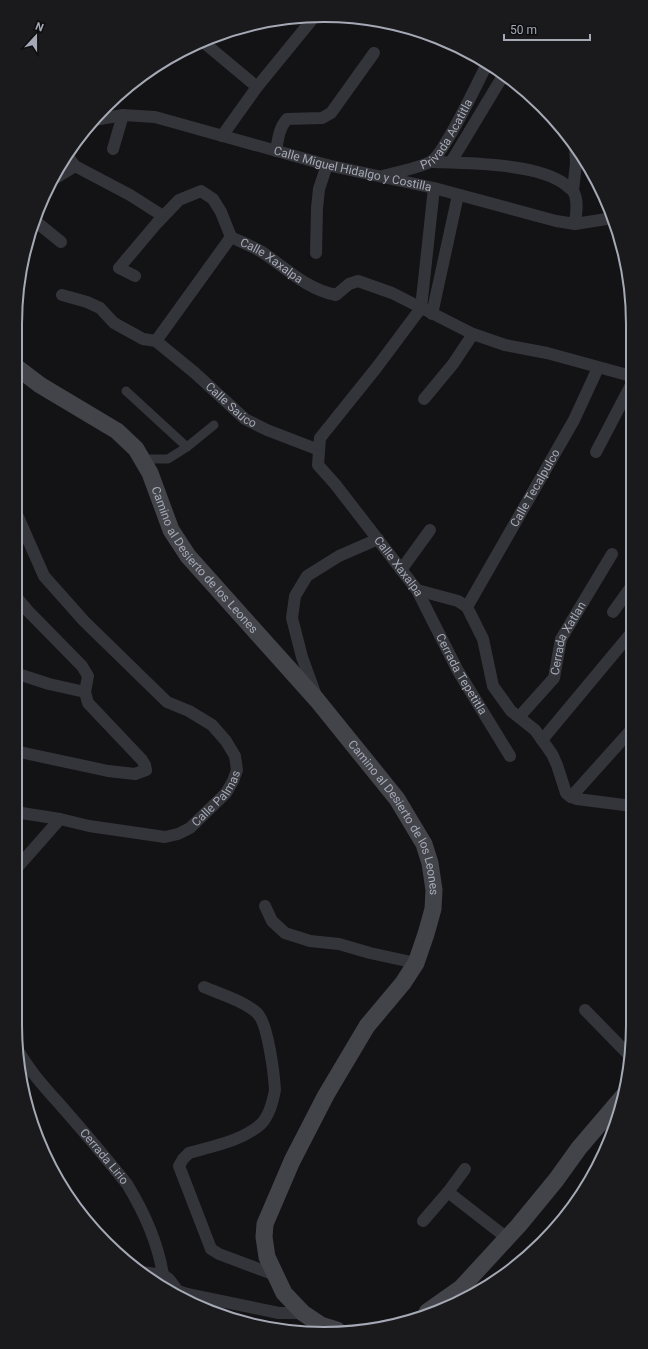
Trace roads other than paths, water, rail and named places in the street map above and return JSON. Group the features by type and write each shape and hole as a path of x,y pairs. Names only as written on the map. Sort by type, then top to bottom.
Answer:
{"main road":[{"name":"Camino al Desierto de los Leones","path":"22,371 40,385 117,431 136,449 150,472 171,530 188,556 317,700 396,799 424,844 430,863 434,890 433,910 416,962 403,983 367,1026 326,1095 292,1162 265,1224 264,1237 267,1257 284,1293 302,1313 321,1325 327,1327"},
{"path":"436,1306 462,1288 507,1238 556,1180 579,1148 615,1105"}],"street":[{"path":"222,136 257,87 310,23"},
{"path":"207,45 257,87"},
{"path":"276,151 279,133 287,118 322,118 331,113 374,53"},
{"name":"Privada Acatitla","path":"383,177 432,162 442,148 470,99 485,68"},
{"path":"451,162 501,79"},
{"path":"113,149 123,114"},
{"name":"Calle Miguel Hidalgo y Costilla","path":"105,116 123,114 154,116 327,165 434,188 556,221 575,224 607,219"},
{"path":"575,224 577,205 573,191 576,157"},
{"path":"70,160 75,166 130,195 163,216 120,268 135,276"},
{"path":"432,162 451,162 529,170 543,173 560,180 573,191"},
{"path":"316,253 319,189 327,165"},
{"path":"61,174 75,166"},
{"path":"426,311 434,188"},
{"name":"Calle Xaxalpa","path":"163,216 179,200 201,191 213,199 231,237 261,251 300,280 326,293 336,295 349,284 358,281 392,293 473,334 505,345 547,353 626,375"},
{"path":"426,311 458,195"},
{"path":"39,224 61,242"},
{"path":"62,295 87,302 100,308 114,324 143,339 156,341 231,237"},
{"name":"Calle Xaxalpa","path":"426,311 377,367 320,438 318,465 417,590 458,601 467,607"},
{"path":"424,398 453,364 473,334"},
{"name":"Calle Saúco","path":"156,341 195,373 245,419 267,430 319,450"},
{"name":"Calle Tecalpulco","path":"467,607 574,420 598,368"},
{"path":"126,391 187,447"},
{"path":"596,452 626,394"},
{"path":"142,459 168,458 187,447 214,425"},
{"name":"Calle Palmas","path":"22,526 44,576 84,621 167,702 189,711 212,725 226,741 235,756 237,770 226,793 190,828 178,834 165,837 89,826 60,819 22,813"},
{"path":"402,570 430,530"},
{"path":"317,700 302,658 292,618 295,596 307,576 339,556 378,539"},
{"name":"Cerrada Xatlan","path":"519,717 554,678 561,639 612,554"},
{"name":"Cerrada Tepetitla","path":"417,590 458,672 510,756"},
{"path":"613,612 626,594"},
{"path":"22,604 82,666 88,676 85,692 88,703 142,760 146,770 135,774 108,771 22,753"},
{"path":"467,607 483,639 493,686 511,711 535,730 552,754 566,793 571,798 626,805"},
{"path":"542,740 626,639"},
{"path":"22,675 49,684 85,692"},
{"path":"571,798 626,736"},
{"path":"22,862 60,819"},
{"path":"265,906 272,921 285,932 298,938 310,941 339,944 370,953 416,962"},
{"path":"204,987 238,1002 258,1013 263,1022 266,1033 275,1090 274,1099 261,1124 243,1136 189,1153 179,1166 211,1249 219,1254 275,1275"},
{"path":"585,1010 624,1050"},
{"name":"Cerrada Lirio","path":"25,1063 127,1184 135,1196 160,1254 163,1275"},
{"path":"423,1221 448,1192 465,1169"},
{"path":"448,1192 507,1238"},
{"path":"152,1274 163,1275 176,1289"},
{"path":"185,1293 279,1313 302,1313"}]}
